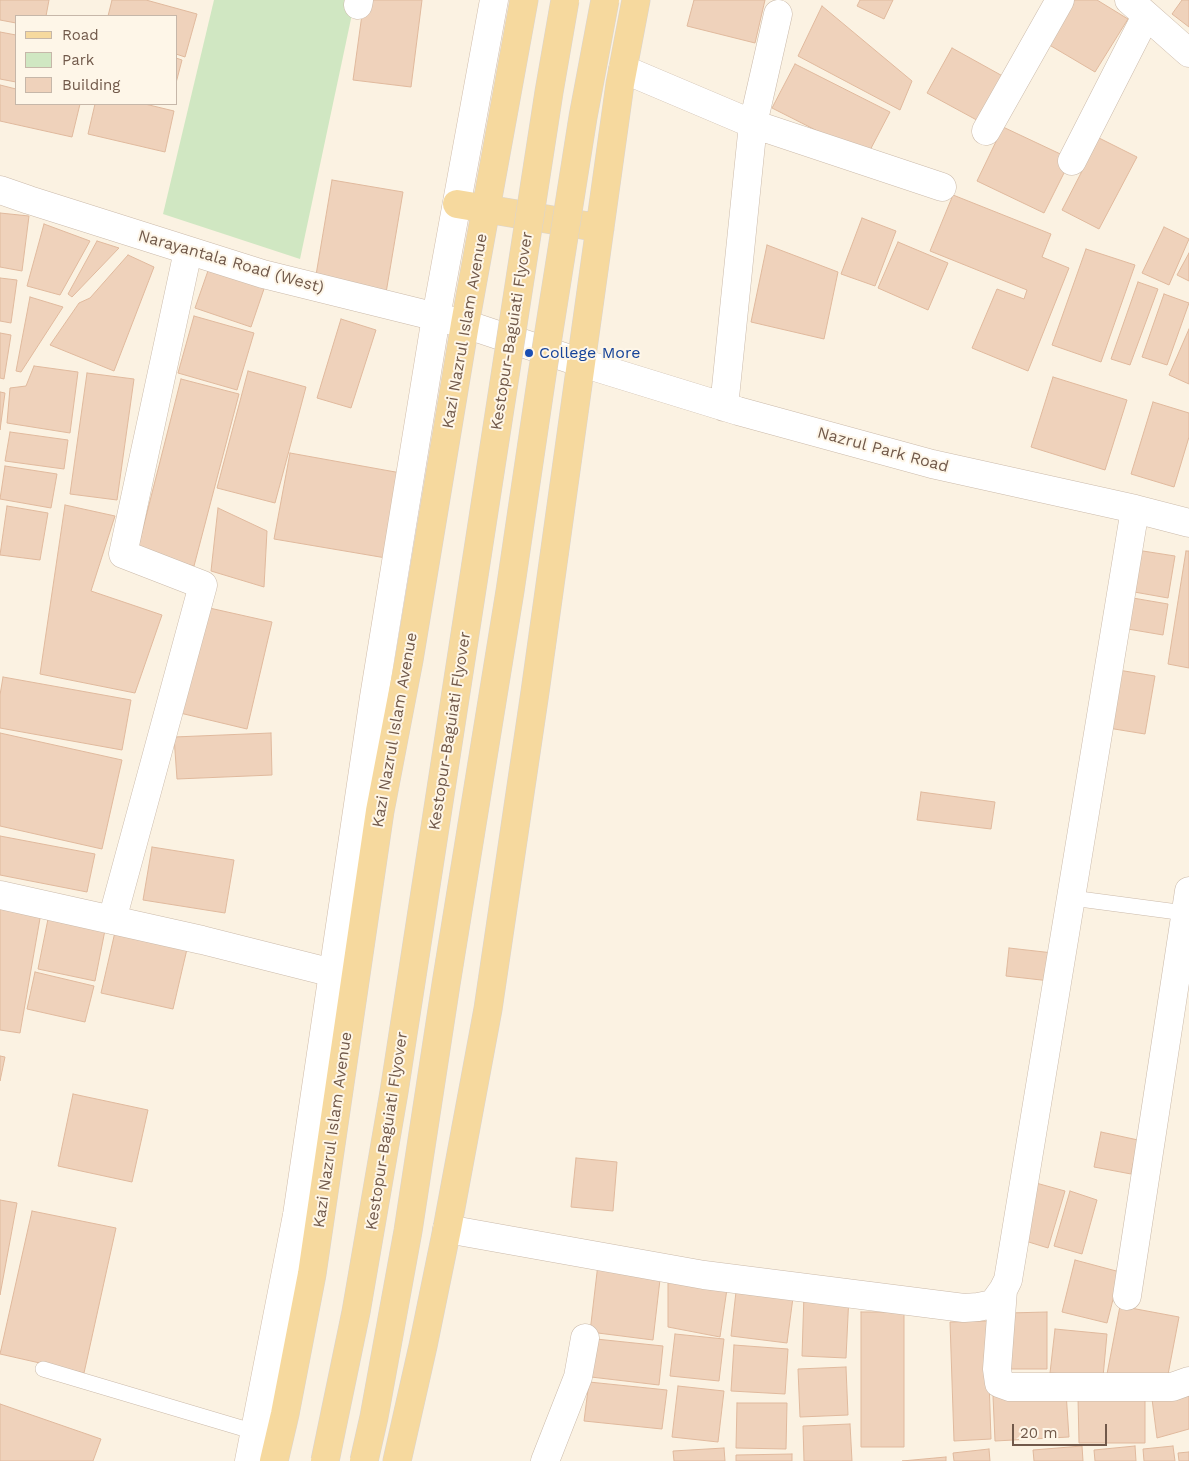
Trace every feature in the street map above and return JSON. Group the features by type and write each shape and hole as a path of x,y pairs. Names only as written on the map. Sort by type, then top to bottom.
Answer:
{"main road":[{"name":"Kazi Nazrul Islam Avenue","path":"274,1461 312,1274 380,811 524,0"},
{"name":"Kestopur-Baguiati Flyover","path":"325,1461 356,1312 394,1092 549,92 565,0"},
{"path":"364,1461 374,1417 408,1231 580,136 605,0"},
{"path":"397,1461 447,1229 489,1000 534,701 620,84 636,0"},
{"path":"457,204 600,228"}],"street":[{"name":"Kazi Nazrul Islam Avenue","path":"249,1461 297,1215 374,697 436,317 494,0"},
{"path":"986,131 1060,0"},
{"path":"1072,161 1138,8 1189,53"},
{"path":"724,407 753,124 778,14"},
{"path":"623,69 753,124 942,187"},
{"name":"Narayantala Road (West)","path":"0,190 263,274 466,324 582,363"},
{"path":"112,920 203,585 123,554 188,251"},
{"name":"Nazrul Park Road","path":"582,363 724,407 932,464 1189,522"},
{"path":"447,1229 704,1275 964,1308 993,1304 1008,1280 1135,509"},
{"path":"0,895 202,940 333,973"},
{"path":"1127,1296 1187,902"},
{"path":"1003,1290 997,1369 999,1383 1010,1387 1172,1387 1189,1381"},
{"path":"545,1461 578,1377 585,1338"}],"lane":[{"path":"1072,898 1187,902"},
{"path":"44,1369 255,1432"}],"green space":[{"path":"214,0 355,0 300,259 163,214"}],"building":[{"path":"0,0 49,0 46,15 15,15 15,23 0,20"},
{"path":"112,0 146,0 197,14 185,57 178,55 178,15 108,15"},
{"path":"364,0 422,0 411,87 353,80"},
{"path":"694,0 765,0 755,43 687,26"},
{"path":"860,0 893,0 884,19 857,6"},
{"path":"1073,0 1097,0 1128,19 1095,72 1046,43"},
{"path":"1182,0 1189,0 1189,27 1172,14"},
{"path":"822,6 912,81 900,110 798,56"},
{"path":"0,32 15,35 15,82 0,79"},
{"path":"952,48 1008,79 984,124 927,93"},
{"path":"178,59 182,60 178,75"},
{"path":"795,64 890,112 867,156 772,108"},
{"path":"0,85 15,89 15,105 80,105 72,137 0,121"},
{"path":"95,105 149,105 174,111 165,152 88,134"},
{"path":"1003,127 1071,159 1044,213 977,181"},
{"path":"1099,138 1137,157 1099,229 1062,210"},
{"path":"332,180 403,192 386,293 315,281"},
{"path":"953,195 1051,234 1042,257 1069,268 1028,371 972,348 997,289 1024,299 1027,290 930,251"},
{"path":"0,213 29,216 22,271 0,267"},
{"path":"862,218 896,231 875,286 841,274"},
{"path":"44,224 90,241 60,295 27,286"},
{"path":"1164,227 1189,239 1169,285 1142,273"},
{"path":"97,241 119,248 72,297 68,294"},
{"path":"898,242 948,263 928,310 878,288"},
{"path":"767,245 838,272 824,339 751,322"},
{"path":"1086,249 1135,265 1101,362 1052,345"},
{"path":"1189,253 1189,281 1177,275"},
{"path":"128,255 154,267 114,371 50,345 79,303 90,298"},
{"path":"210,265 266,283 251,327 195,308"},
{"path":"0,278 17,280 11,323 0,321"},
{"path":"1138,282 1158,289 1130,365 1111,359"},
{"path":"1164,294 1189,303 1167,365 1142,357"},
{"path":"30,297 63,307 21,372 16,371"},
{"path":"194,316 254,333 237,390 178,373"},
{"path":"341,319 376,330 351,408 317,398"},
{"path":"1189,329 1189,384 1169,375"},
{"path":"0,333 11,335 4,379 0,378"},
{"path":"34,366 78,372 70,433 7,423 10,388 26,386"},
{"path":"248,371 306,387 275,503 217,488"},
{"path":"87,373 134,379 117,500 70,494"},
{"path":"1053,377 1127,400 1105,470 1031,447"},
{"path":"181,379 239,394 194,566 137,552"},
{"path":"0,392 5,393 0,430"},
{"path":"1153,402 1189,413 1189,437 1174,487 1131,474"},
{"path":"10,432 68,440 64,469 5,461"},
{"path":"290,453 401,473 386,558 274,539"},
{"path":"5,466 57,474 51,508 0,499"},
{"path":"65,505 115,516 91,591 162,615 135,693 40,674"},
{"path":"7,506 48,513 40,560 0,555"},
{"path":"218,508 267,531 264,587 211,571"},
{"path":"1130,549 1175,556 1168,598 1123,590"},
{"path":"1186,551 1189,551 1189,668 1168,664"},
{"path":"1121,596 1168,604 1163,635 1116,627"},
{"path":"205,607 272,622 247,729 180,713"},
{"path":"1112,669 1155,676 1145,734 1102,727"},
{"path":"3,677 131,700 122,750 0,728 0,695"},
{"path":"0,733 122,760 102,849 0,826"},
{"path":"271,733 272,775 177,779 174,737"},
{"path":"921,792 995,802 991,829 917,820"},
{"path":"0,836 95,854 87,892 0,875"},
{"path":"152,847 234,860 225,913 143,900"},
{"path":"0,900 42,907 20,1033 0,1030"},
{"path":"49,914 106,925 95,981 38,969"},
{"path":"115,932 187,949 173,1009 101,993"},
{"path":"1009,948 1053,953 1050,981 1006,976"},
{"path":"35,972 94,986 85,1022 27,1009"},
{"path":"0,1056 5,1057 0,1081"},
{"path":"73,1094 148,1110 132,1182 58,1166"},
{"path":"1101,1132 1138,1140 1131,1174 1094,1167"},
{"path":"576,1158 617,1162 613,1211 571,1207"},
{"path":"1036,1183 1065,1191 1048,1248 1019,1239"},
{"path":"1070,1191 1097,1200 1082,1254 1054,1246"},
{"path":"0,1200 17,1203 0,1295"},
{"path":"32,1211 116,1228 84,1373 0,1354"},
{"path":"1075,1260 1120,1272 1107,1323 1062,1312"},
{"path":"598,1264 661,1271 653,1340 590,1332"},
{"path":"668,1275 728,1282 720,1337 668,1327"},
{"path":"737,1283 794,1290 787,1343 731,1336"},
{"path":"804,1294 849,1295 846,1358 802,1356"},
{"path":"1120,1306 1179,1317 1166,1385 1107,1374"},
{"path":"861,1312 904,1312 904,1447 861,1447"},
{"path":"1047,1312 1047,1369 1008,1369 1008,1313"},
{"path":"987,1321 991,1439 954,1441 950,1322"},
{"path":"1055,1329 1107,1334 1103,1377 1050,1373"},
{"path":"675,1334 724,1339 719,1381 670,1376"},
{"path":"596,1339 663,1346 659,1385 591,1377"},
{"path":"734,1345 788,1349 785,1394 731,1391"},
{"path":"846,1367 848,1415 800,1417 798,1369"},
{"path":"589,1382 667,1390 662,1429 584,1421"},
{"path":"678,1386 724,1391 718,1442 672,1437"},
{"path":"1066,1392 1069,1437 995,1441 993,1396"},
{"path":"1189,1394 1189,1429 1157,1438 1152,1399"},
{"path":"1145,1397 1145,1443 1079,1443 1078,1398"},
{"path":"737,1403 787,1403 786,1449 736,1448"},
{"path":"0,1404 101,1439 93,1461 0,1461"},
{"path":"850,1424 852,1461 804,1461 803,1426"},
{"path":"1082,1446 1083,1461 1034,1461 1033,1450"},
{"path":"1135,1446 1136,1461 1095,1461 1094,1450"},
{"path":"1173,1446 1175,1461 1144,1461 1143,1449"},
{"path":"724,1448 725,1461 674,1461 673,1451"},
{"path":"989,1449 990,1461 954,1461 953,1453"},
{"path":"1189,1452 1189,1461 1179,1461 1178,1453"},
{"path":"792,1454 792,1461 736,1461 736,1455"},
{"path":"946,1457 946,1461 902,1461"}],"place":[{"name":"College More","path":"529,353"}]}
